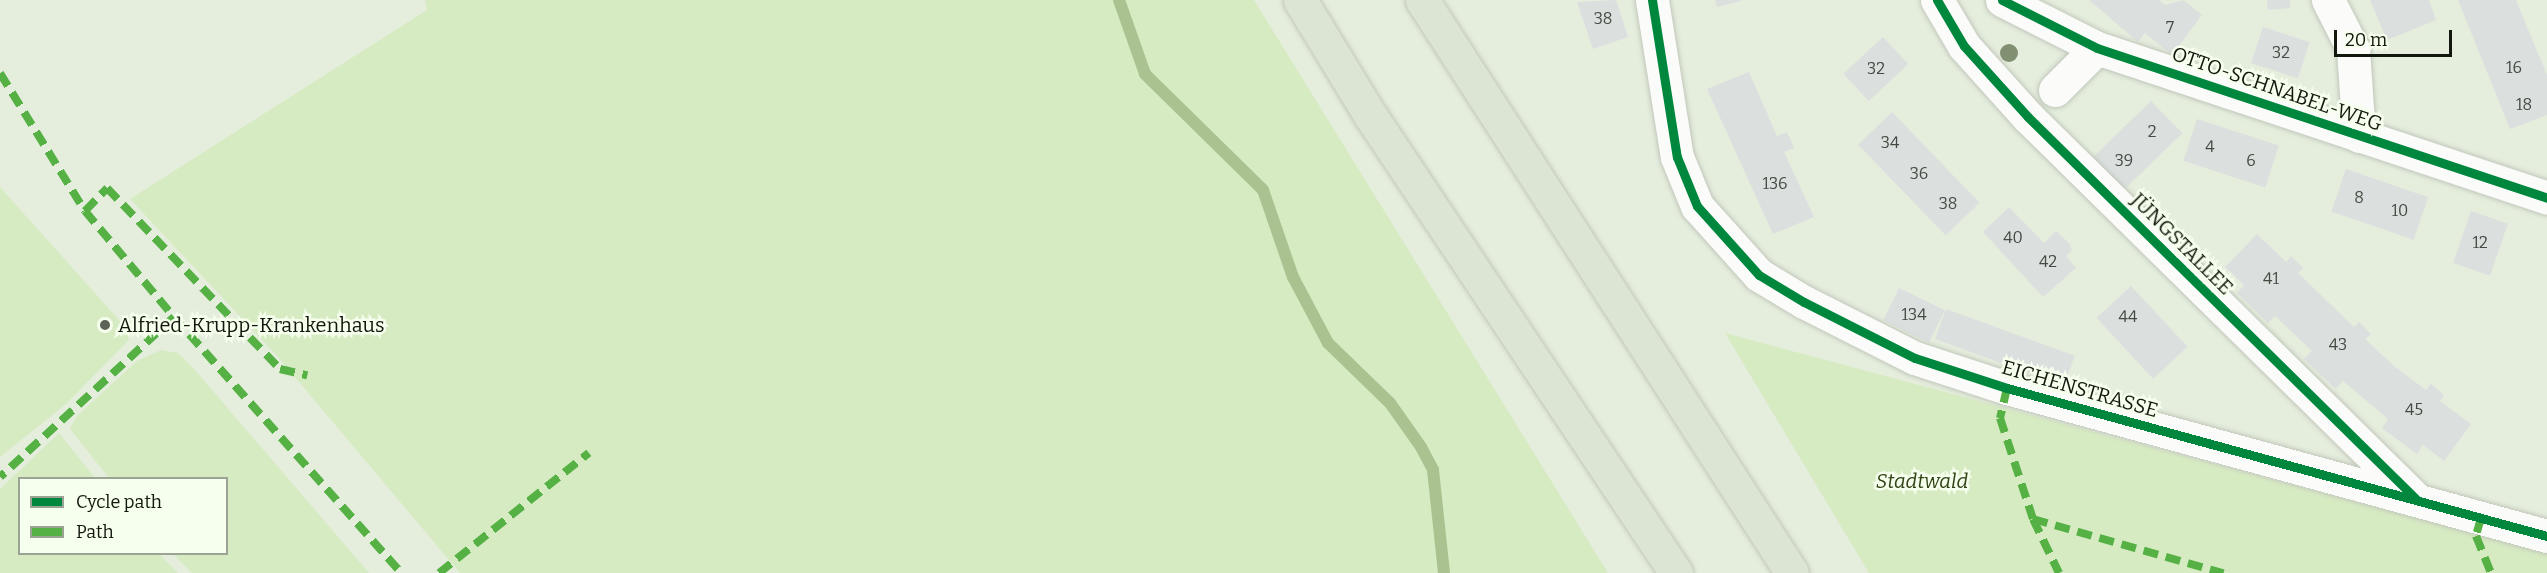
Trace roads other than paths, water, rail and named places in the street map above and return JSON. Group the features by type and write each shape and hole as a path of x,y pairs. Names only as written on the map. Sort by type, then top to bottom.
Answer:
{"highway":[{"path":"1300,0 1370,115 1676,573"},
{"path":"1422,0 1792,573"}],"street":[{"name":"EICHENSTRASSE","path":"1652,0 1677,157 1697,206 1759,275 1915,358 2547,536"},
{"name":"JÜNGSTALLEE","path":"1937,0 1964,46 2028,117 2418,501"},
{"name":"OTTO-SCHNABEL-WEG","path":"2002,0 2097,48 2547,198"},
{"path":"2328,0 2353,49 2359,136"},
{"path":"2055,90 2097,48"}],"waterway":[{"path":"1119,0 1145,74 1263,190 1293,277 1328,343 1390,403 1421,447 1433,470 1444,573"}],"place":[{"name":"Alfried-Krupp-Krankenhaus","path":"105,325"}],"park label":[{"name":"Stadtwald","path":"1922,481"}]}
